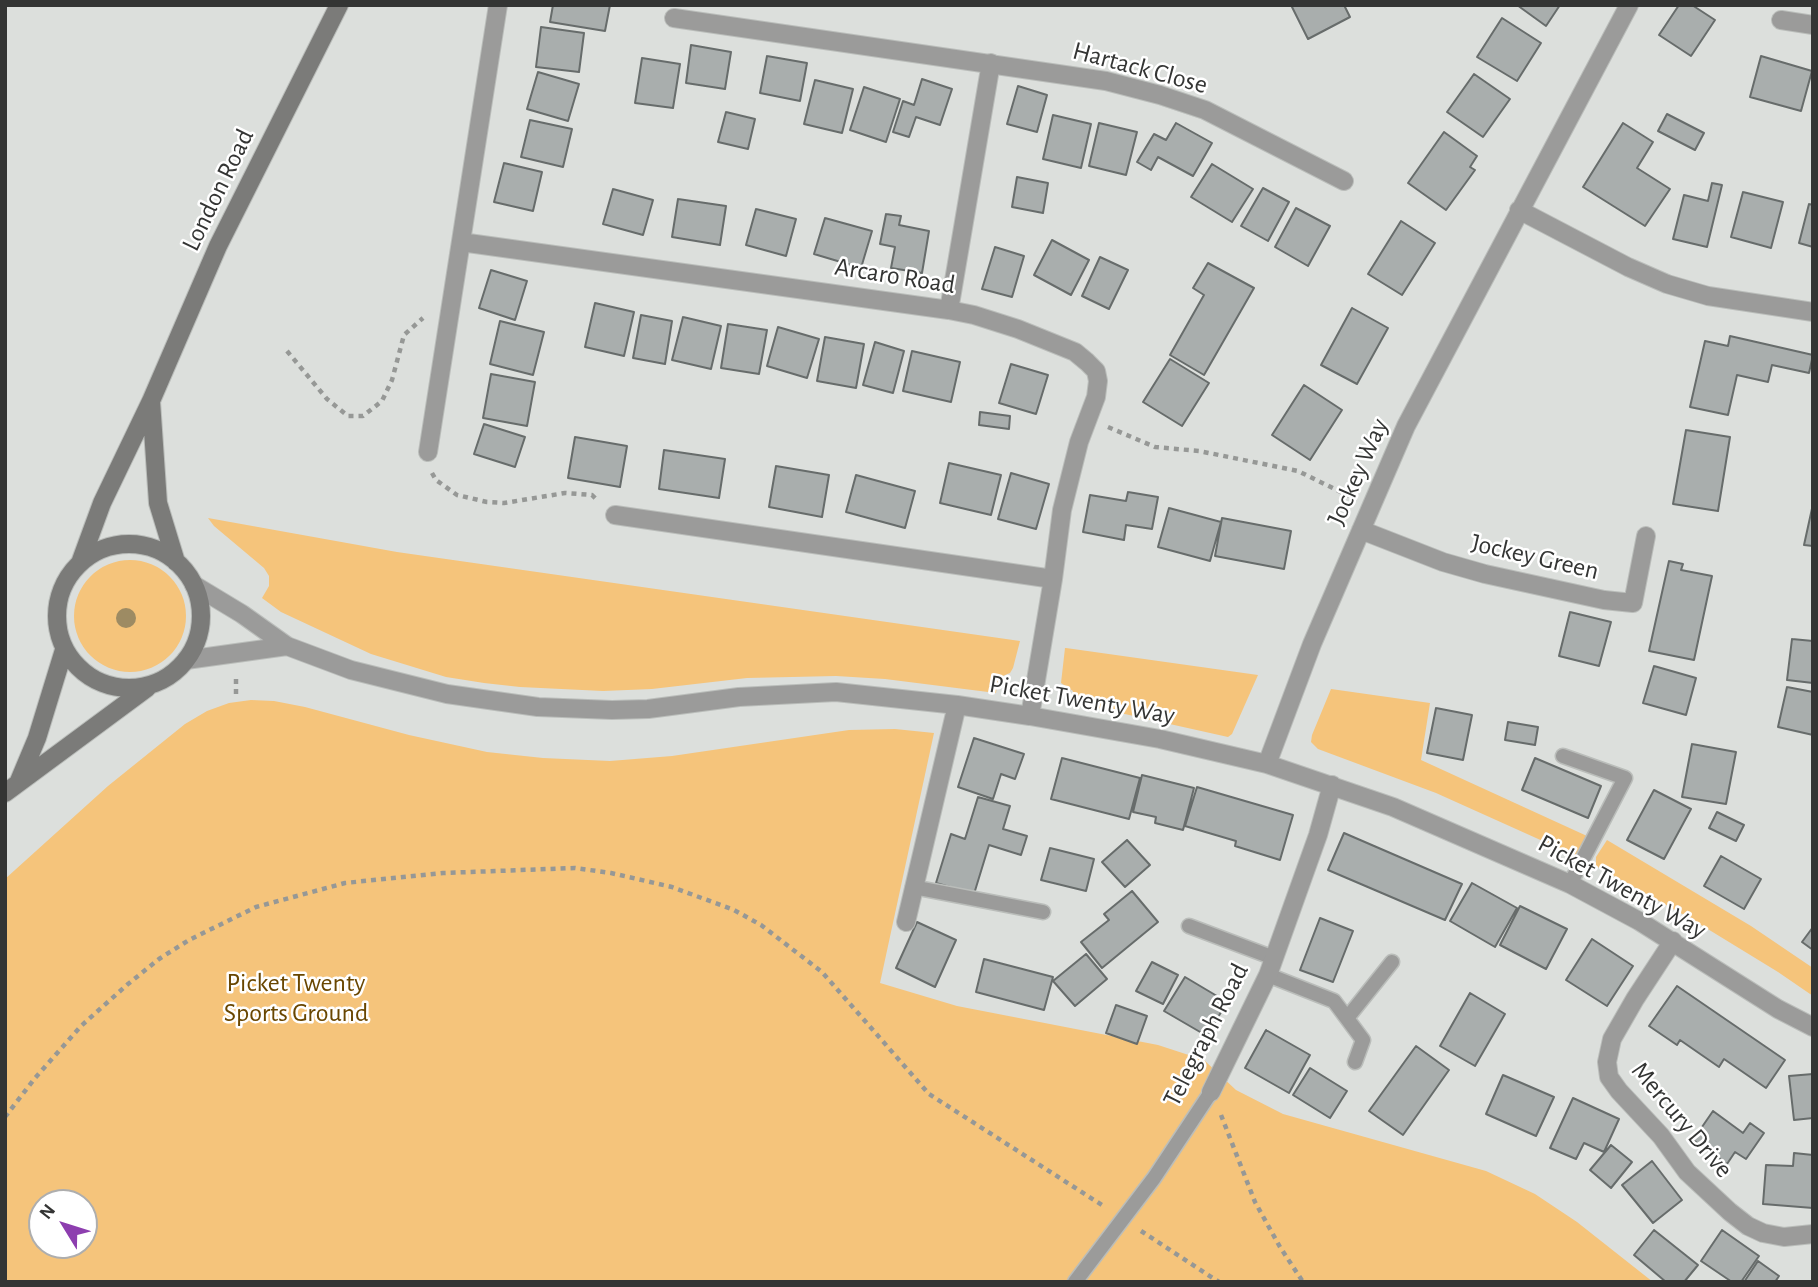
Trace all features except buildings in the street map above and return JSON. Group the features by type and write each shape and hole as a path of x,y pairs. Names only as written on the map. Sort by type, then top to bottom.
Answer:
{"main road":[{"name":"London Road","path":"80,563 102,503 151,401 218,246 339,5"},
{"path":"151,401 158,503 176,562"},
{"path":"138,544 158,550 176,562 194,584 200,604 196,643 186,660 163,680 125,689 100,683 79,670 64,649 57,627 57,604 65,581 80,563 97,551 117,545 138,544"},
{"path":"19,781 37,738 64,649"},
{"path":"5,793 150,685"}],"street":[{"path":"428,452 498,5"},
{"name":"Jockey Way","path":"1267,764 1312,644 1406,426 1629,5"},
{"name":"Hartack Close","path":"674,18 1106,81 1205,110 1344,181"},
{"path":"1781,20 1813,25"},
{"path":"949,310 991,63"},
{"path":"1520,210 1628,267 1667,284 1708,296 1813,312"},
{"name":"Arcaro Road","path":"461,242 949,310 1018,329 1075,352 1096,372 1098,382 1096,397 1070,475 1062,510 1030,716"},
{"path":"615,515 1053,579"},
{"name":"Jockey Green","path":"1362,530 1443,562 1485,574 1604,600 1633,603 1646,536"},
{"path":"194,584 286,646"},
{"path":"186,660 286,646"},
{"name":"Picket Twenty Way","path":"286,646 351,670 425,689 494,702 538,707 648,709 739,697 836,692 1030,716 1160,739 1267,764 1393,807 1570,884 1673,942 1779,1009 1813,1027"},
{"path":"906,922 957,705"},
{"name":"Telegraph Road","path":"1210,1092 1271,966 1318,835 1332,785"},
{"name":"Mercury Drive","path":"1673,942 1612,1039 1607,1062 1609,1077 1661,1136 1687,1172 1748,1226 1763,1233 1784,1237 1813,1234"}],"lane":[{"path":"1563,756 1625,778 1570,884"},
{"path":"913,887 1043,912"},
{"path":"1189,926 1334,1000 1363,1040 1355,1062"},
{"path":"1348,1017 1392,962"},
{"name":"Telegraph Road","path":"1075,1282 1124,1219 1210,1092"}],"path":[{"path":"288,351 327,398 348,416 363,416 382,401 392,380 404,335 418,321 435,313 449,314"},
{"path":"1088,416 1121,434 1155,447 1199,452 1298,471 1372,506"},
{"path":"428,452 428,466 436,480 457,495 504,503 565,493 592,495 615,515"},
{"path":"5,1117 81,1026 128,984 159,959 189,940 256,907 345,883 456,873 575,868 673,887 734,910 761,925 822,972 929,1094 1219,1282"},
{"path":"1210,1092 1255,1202 1303,1282"}],"green space":[{"path":"208,518 397,552 1020,641 1013,668 1010,673 998,678 996,693 885,679 836,676 747,678 652,689 603,691 484,683 446,677 371,654 281,612 262,598 269,586 269,576 264,568"},
{"path":"130,560 151,564 170,576 182,595 186,616 182,637 170,656 151,668 130,672 109,668 90,656 78,637 74,616 78,595 90,576 109,564"},
{"path":"1065,648 1258,675 1232,734 1228,737 1071,702 1073,691 1061,683"},
{"path":"1331,689 1430,703 1421,760 1587,836 1576,856 1436,793 1318,749 1311,742 1312,735"},
{"name":"Picket Twenty Sports Ground","path":"274,701 487,752 610,761 672,756 849,730 895,729 934,733 880,983 957,1006 1158,1045 1204,1060 1236,1090 1283,1114 1486,1171 1535,1194 1577,1222 1653,1282 5,1282 5,879 108,786 185,724 207,711 229,703"},
{"path":"1607,840 1751,926 1813,968 1813,996 1693,920 1596,866 1596,857"}]}
